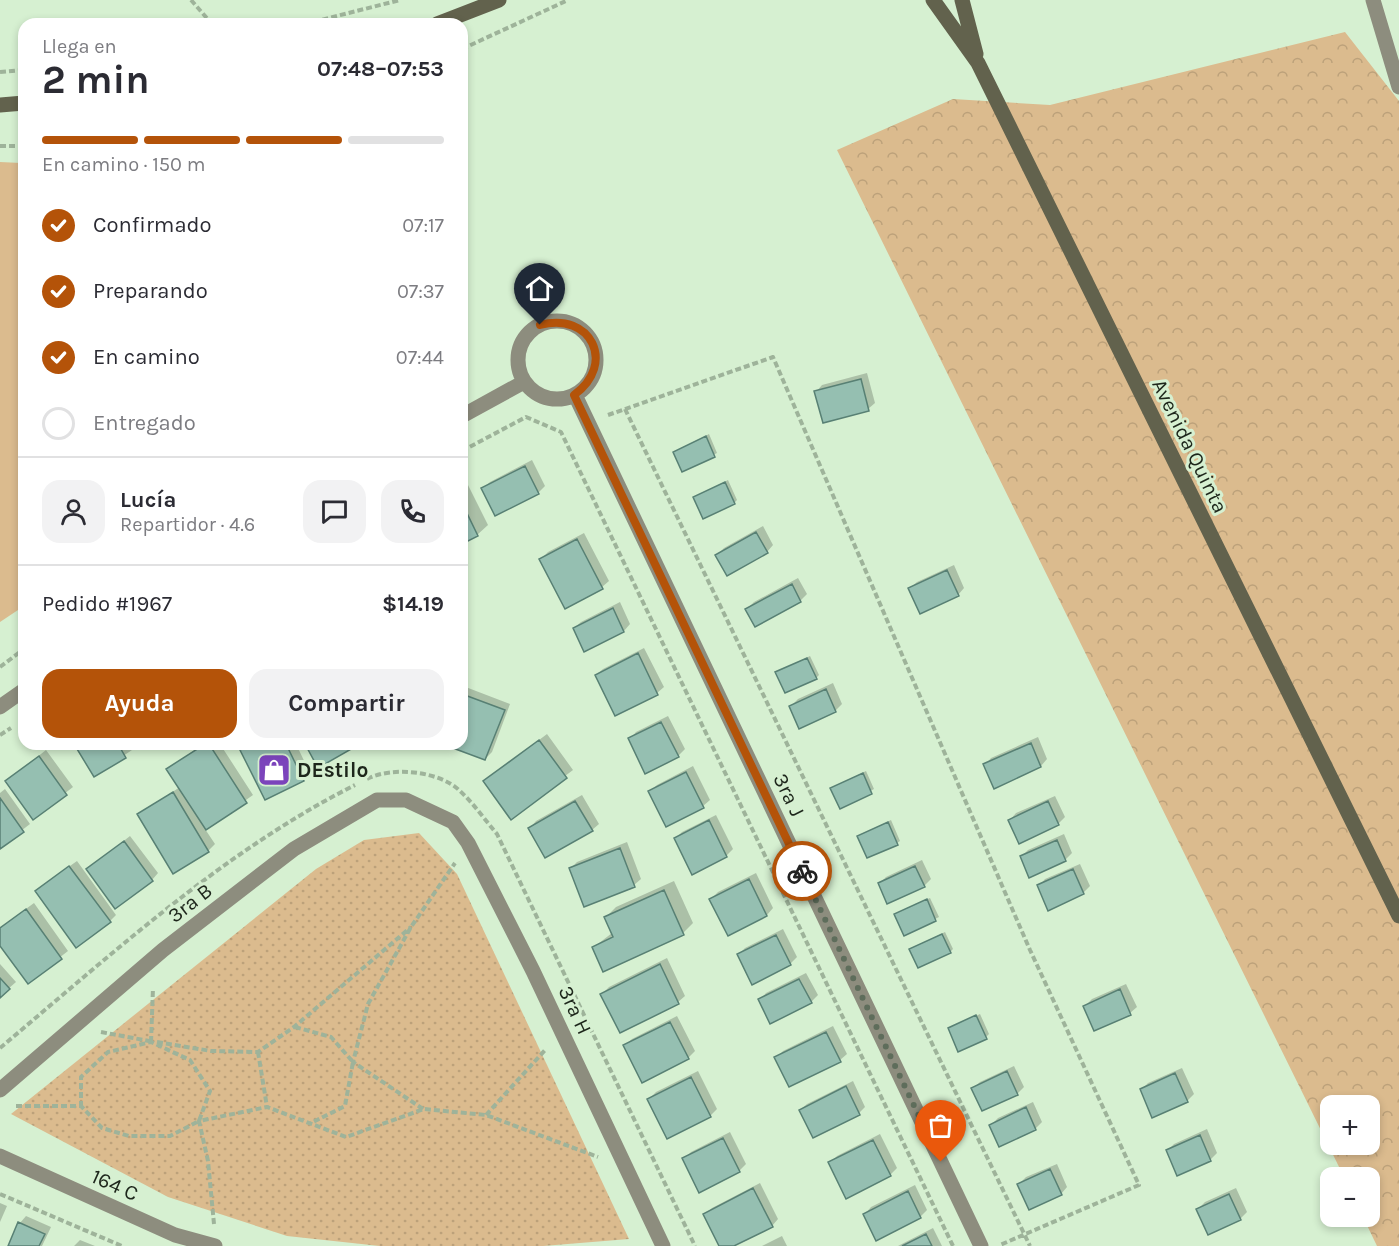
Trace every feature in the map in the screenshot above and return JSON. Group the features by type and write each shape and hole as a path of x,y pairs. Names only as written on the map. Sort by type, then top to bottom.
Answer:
{"main road":[{"path":"452,18 499,0"},
{"name":"Avenida Quinta","path":"933,0 978,63 1399,916"},
{"path":"962,0 978,63"},
{"path":"0,105 18,104"}],"street":[{"path":"1373,0 1399,87"},
{"path":"566,321 586,334 593,344 596,355 591,378 574,395 552,399 541,396 524,382 518,356 522,344 540,325 566,321"},
{"path":"468,413 524,382"},
{"name":"3ra J","path":"574,395 981,1246"},
{"path":"0,707 18,694"},
{"name":"3ra B","path":"0,1090 154,957 294,849 377,800 406,800 428,808"},
{"name":"3ra H","path":"428,808 453,822 468,843 562,1031 663,1246"},
{"name":"164 C","path":"0,1156 175,1235 215,1241"}],"path":[{"path":"191,0 207,18"},
{"path":"329,18 400,0"},
{"path":"468,46 568,0"},
{"path":"0,72 18,70"},
{"path":"0,146 18,146"},
{"path":"587,423 773,357 1030,950 1139,1185 997,1246"},
{"path":"625,409 1030,1246"},
{"path":"468,448 526,417 561,432 953,1246"},
{"path":"0,667 18,654"},
{"path":"0,1048 164,910 303,811 378,773 420,772 459,789 497,834 695,1246"},
{"path":"310,1124 345,1106 353,1062 368,1004 411,927 468,843"},
{"path":"73,1027 211,1051 258,1052 294,1027 411,927"},
{"path":"151,1041 154,957"},
{"path":"294,1027 331,1037 353,1062 424,1109"},
{"path":"486,1115 562,1031"},
{"path":"215,1241 208,1161 199,1121 210,1091 190,1060 151,1041 108,1052 81,1077 81,1106 102,1128 129,1136 170,1136 199,1121 267,1107 346,1137 424,1109 486,1115 626,1168"},
{"path":"258,1052 267,1107"},
{"path":"12,1106 81,1106"},
{"path":"0,1194 122,1246"}],"green space":[{"path":"1345,32 1399,101 1399,1246 1377,1246 1368,1227 1380,1227 1380,1167 1339,1167 1333,1155 1380,1155 1380,1095 1320,1095 1320,1128 837,150 953,99 1050,105"},
{"path":"0,162 18,163 18,610 0,622"},
{"path":"419,833 457,874 629,1239 543,1246 380,1246 287,1236 168,1197 11,1114 316,869 364,840"}],"building":[{"path":"861,379 869,411 823,423 814,391"},
{"path":"706,436 715,457 682,472 673,452"},
{"path":"525,466 539,494 495,516 481,488"},
{"path":"725,482 735,504 703,519 693,497"},
{"path":"468,515 478,536 468,541"},
{"path":"756,532 768,553 727,576 715,555"},
{"path":"577,539 603,589 565,609 539,559"},
{"path":"947,570 959,596 920,614 908,588"},
{"path":"792,584 801,602 755,627 745,609"},
{"path":"613,608 624,632 584,652 573,628"},
{"path":"638,653 658,695 615,716 595,675"},
{"path":"807,658 817,679 785,693 775,672"},
{"path":"826,689 836,712 799,729 789,706"},
{"path":"468,696 505,710 485,760 458,750 468,750"},
{"path":"661,722 679,757 645,774 628,738"},
{"path":"539,740 567,778 511,820 483,781"},
{"path":"1031,743 1041,767 994,789 983,764"},
{"path":"78,750 121,750 126,758 94,777"},
{"path":"196,750 213,750 247,803 206,830 166,769"},
{"path":"240,750 289,750 304,781 265,800"},
{"path":"308,750 350,750 318,768"},
{"path":"39,756 67,795 33,820 5,781"},
{"path":"686,772 704,808 666,827 648,791"},
{"path":"863,773 872,794 840,809 830,788"},
{"path":"173,792 209,852 173,874 137,814"},
{"path":"0,798 24,832 0,849"},
{"path":"575,801 593,831 545,858 528,828"},
{"path":"1048,801 1059,825 1019,844 1008,820"},
{"path":"709,820 727,857 692,875 674,838"},
{"path":"888,822 898,845 867,858 857,836"},
{"path":"1057,840 1066,861 1029,878 1020,856"},
{"path":"124,841 153,881 115,909 86,869"},
{"path":"620,848 635,887 584,907 569,868"},
{"path":"69,866 111,922 76,948 35,891"},
{"path":"915,866 925,887 887,904 878,883"},
{"path":"1073,869 1084,894 1048,911 1037,885"},
{"path":"749,879 767,916 728,936 709,899"},
{"path":"664,890 684,935 603,972 592,947 613,937 604,917"},
{"path":"927,899 936,921 904,936 894,914"},
{"path":"26,909 62,959 28,984 0,946 0,928"},
{"path":"942,934 951,953 918,968 909,949"},
{"path":"776,935 791,965 752,985 737,954"},
{"path":"660,964 679,1004 620,1033 600,994"},
{"path":"0,978 10,989 0,998"},
{"path":"799,979 812,1003 770,1024 758,999"},
{"path":"1120,989 1131,1015 1094,1031 1083,1006"},
{"path":"976,1015 987,1039 958,1052 948,1028"},
{"path":"670,1022 689,1059 642,1083 623,1045"},
{"path":"826,1032 841,1062 789,1087 774,1057"},
{"path":"1007,1071 1018,1095 982,1111 971,1088"},
{"path":"1175,1073 1188,1102 1152,1118 1140,1089"},
{"path":"691,1077 711,1117 667,1139 647,1099"},
{"path":"846,1086 860,1115 813,1138 799,1110"},
{"path":"1026,1107 1036,1130 999,1147 989,1125"},
{"path":"1200,1135 1211,1161 1177,1176 1166,1150"},
{"path":"723,1138 740,1172 699,1193 682,1158"},
{"path":"873,1140 891,1176 846,1199 828,1162"},
{"path":"1050,1169 1062,1195 1029,1210 1017,1184"},
{"path":"753,1188 773,1227 734,1246 719,1246 703,1214"},
{"path":"908,1191 921,1218 876,1241 863,1214"},
{"path":"1229,1194 1241,1220 1208,1235 1196,1209"},
{"path":"18,1222 45,1234 39,1246 8,1246"},
{"path":"926,1234 932,1246 902,1246"}],"way so far":[{"path":"802,871 941,1162"}],"place":[{"name":"DEstilo","path":"274,770"}],"route":[{"path":"540,325 552,321 566,321 577,326 593,344 596,355 591,378 584,388 574,395 802,871"}]}
